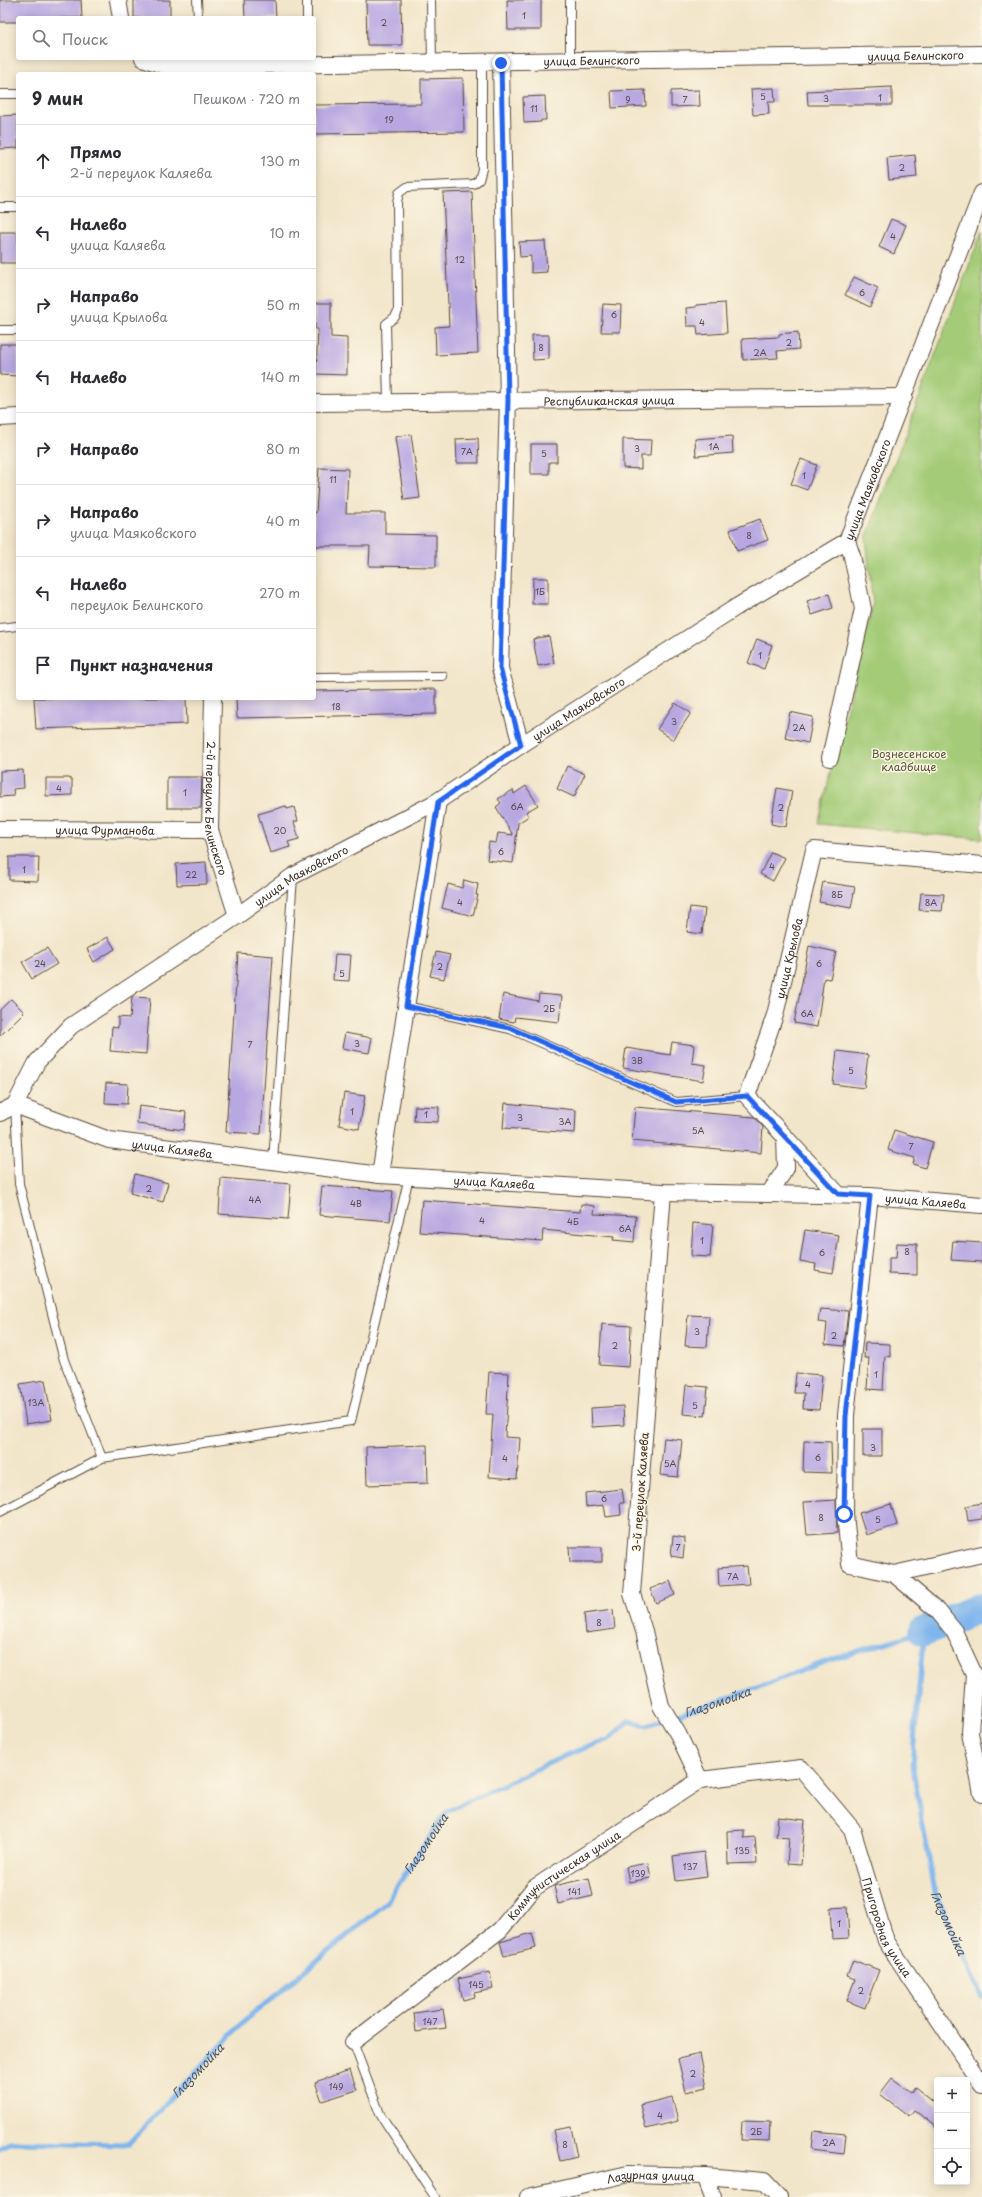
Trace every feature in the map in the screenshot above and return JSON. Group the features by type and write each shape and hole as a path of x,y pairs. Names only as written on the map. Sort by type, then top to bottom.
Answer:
{"street":[{"path":"118,0 121,16"},
{"name":"улица Белинского","path":"148,60 170,70 201,66 501,63 982,54"},
{"path":"501,63 508,400 500,668 521,745"},
{"name":"улица Маяковского","path":"15,1105 38,1062 71,1026 237,916 292,876 438,802 521,745 738,606 847,541 982,193"},
{"name":"Республиканская улица","path":"316,403 904,397"},
{"path":"0,418 16,417"},
{"path":"830,758 863,609 852,556 847,541"},
{"name":"2-й переулок Белинского","path":"213,700 210,830 237,916"},
{"path":"380,1175 438,802"},
{"name":"улица Фурманова","path":"0,829 210,830"},
{"name":"улица Крылова","path":"747,1096 775,1015 814,850 982,865"},
{"path":"747,1096 838,1194"},
{"path":"0,1113 15,1105"},
{"name":"улица Каляева","path":"15,1105 109,1140 380,1175 663,1192 838,1194 982,1205"},
{"path":"769,1194 786,1168 785,1137"},
{"name":"3-й переулок Каляева","path":"663,1192 632,1594 644,1631 661,1706 678,1734 700,1780"},
{"path":"870,1196 846,1416 844,1514 850,1564 894,1574 982,1554"},
{"path":"894,1574 938,1611 954,1631 974,1674 976,1730 982,1794"},
{"name":"Коммунистическая улица","path":"353,2042 500,1930 534,1888 700,1780 801,1768"},
{"name":"Пригородная улица","path":"801,1768 852,1829 886,1941 982,2084"},
{"name":"Лазурная улица","path":"528,2197 628,2174 705,2176 713,2197"},
{"path":"705,2176 764,2180 779,2197"}],"lane":[{"path":"197,0 198,16"},
{"path":"307,0 307,16"},
{"path":"431,0 432,64"},
{"path":"570,0 570,61"},
{"path":"262,65 280,60"},
{"path":"309,60 324,65"},
{"path":"388,402 386,324 396,317 398,311 397,202 399,193 407,187 473,184 479,180 482,169 482,63"},
{"path":"0,94 16,94"},
{"path":"0,207 16,207"},
{"path":"0,330 16,330"},
{"path":"0,628 16,626"},
{"path":"316,677 442,676"},
{"path":"273,1161 292,876"},
{"path":"406,1006 510,1028 676,1102 747,1096"},
{"path":"15,1105 19,1184 64,1360 102,1458"},
{"path":"0,1512 102,1458 351,1421 409,1177"},
{"path":"353,2042 380,2114 435,2197"}],"green space":[{"name":"Вознесенское кладбище","path":"982,231 982,839 818,824 873,605 866,538"}],"building":[{"path":"0,0 81,0 82,16 16,16 16,22 0,22"},
{"path":"134,0 170,0 170,16 134,16"},
{"path":"244,0 275,0 276,16 245,16"},
{"path":"366,0 401,0 402,45 367,45"},
{"path":"507,0 541,0 541,30 508,30"},
{"path":"463,78 464,132 316,134 316,105 421,104 421,79"},
{"path":"892,87 892,105 808,105 807,91"},
{"path":"774,88 775,102 768,102 769,114 753,115 751,89"},
{"path":"645,90 646,106 612,108 611,91"},
{"path":"699,90 700,106 671,107 671,91"},
{"path":"545,96 546,120 541,120 541,122 524,123 523,97"},
{"path":"16,115 16,148 0,149 0,116"},
{"path":"915,155 917,177 889,180 887,158"},
{"path":"472,192 478,353 436,355 435,327 449,326 443,193"},
{"path":"891,219 906,225 894,254 879,247"},
{"path":"0,232 16,232 16,263 0,263"},
{"path":"545,241 547,272 531,273 531,256 520,257 519,242"},
{"path":"854,277 878,288 870,307 845,295"},
{"path":"316,303 331,303 331,337 347,338 347,375 316,374 318,329 316,329"},
{"path":"725,303 727,333 698,335 697,326 687,326 686,308 696,307 696,305"},
{"path":"603,304 621,305 620,332 601,332"},
{"path":"798,332 799,349 777,351 778,358 743,360 742,339 779,337 779,334"},
{"path":"532,335 549,335 549,359 533,360"},
{"path":"0,344 16,344 16,376 0,375"},
{"path":"411,434 420,498 404,500 395,437"},
{"path":"732,436 733,453 696,456 695,439"},
{"path":"478,438 479,463 457,463 456,439"},
{"path":"623,439 651,440 650,456 641,456 641,469 623,468"},
{"path":"531,444 557,444 557,462 549,462 549,474 531,474"},
{"path":"801,459 817,465 807,490 791,484"},
{"path":"319,468 348,469 346,513 385,513 385,534 436,535 436,567 369,566 370,546 316,546 316,513"},
{"path":"760,519 768,540 737,551 730,530"},
{"path":"533,578 548,578 548,604 532,604"},
{"path":"829,594 833,608 812,615 807,601"},
{"path":"549,636 554,663 538,666 533,639"},
{"path":"757,639 772,645 764,669 748,663"},
{"path":"436,689 436,714 237,718 236,700 316,700 316,691"},
{"path":"34,700 186,700 187,724 36,729"},
{"path":"675,703 691,713 673,740 657,729"},
{"path":"790,712 813,717 808,743 785,738"},
{"path":"567,766 585,774 574,797 557,789"},
{"path":"23,770 24,788 13,789 14,796 0,797 0,771"},
{"path":"167,777 202,777 201,808 167,808"},
{"path":"46,778 69,778 72,780 72,795 46,796"},
{"path":"526,786 538,805 526,812 529,816 518,823 513,863 487,860 489,842 496,843 498,833 513,835 496,807 501,803 498,799 513,790 514,794"},
{"path":"777,788 792,791 786,827 771,824"},
{"path":"286,806 287,809 294,807 298,821 294,822 299,839 288,842 290,847 270,853 258,814"},
{"path":"771,852 785,858 773,881 760,874"},
{"path":"9,857 39,857 38,881 9,880"},
{"path":"206,862 207,884 177,885 176,864"},
{"path":"464,880 478,884 476,895 478,895 473,916 442,908 448,884 462,888"},
{"path":"823,882 855,887 851,908 819,902"},
{"path":"921,893 944,894 942,911 919,910"},
{"path":"690,907 705,909 702,934 687,932"},
{"path":"108,937 115,949 94,962 87,949"},
{"path":"809,946 836,952 830,979 824,978 817,1027 794,1023"},
{"path":"47,948 57,964 32,979 22,962"},
{"path":"436,952 450,955 444,979 430,976"},
{"path":"238,953 273,956 261,1134 226,1132"},
{"path":"335,954 351,955 349,981 333,980"},
{"path":"503,994 538,1001 539,994 562,996 559,1022 515,1017 514,1022 499,1019"},
{"path":"132,997 150,998 146,1054 110,1051 112,1027 118,1028 118,1017 130,1018"},
{"path":"11,999 24,1012 0,1036 0,1010"},
{"path":"345,1033 372,1038 369,1053 342,1048"},
{"path":"672,1042 694,1045 692,1063 706,1065 703,1081 623,1068 626,1048 670,1055"},
{"path":"837,1051 868,1055 864,1088 833,1084"},
{"path":"106,1083 128,1084 127,1104 105,1103"},
{"path":"344,1093 365,1096 359,1129 339,1125"},
{"path":"505,1103 576,1110 575,1133 503,1128"},
{"path":"139,1106 186,1112 184,1130 137,1124"},
{"path":"415,1106 439,1107 438,1122 414,1121"},
{"path":"635,1107 754,1117 763,1127 761,1153 632,1141"},
{"path":"894,1130 933,1142 925,1168 913,1164 915,1158 888,1150"},
{"path":"135,1174 168,1183 163,1202 130,1193"},
{"path":"221,1178 291,1184 288,1219 219,1214"},
{"path":"322,1186 393,1191 390,1221 319,1215"},
{"path":"422,1200 580,1212 581,1204 595,1206 594,1214 636,1216 634,1242 613,1240 614,1237 543,1230 542,1241 419,1232"},
{"path":"693,1223 713,1225 710,1257 691,1256"},
{"path":"805,1230 839,1235 833,1273 815,1270 816,1264 800,1261"},
{"path":"953,1241 982,1243 982,1262 951,1260"},
{"path":"897,1243 917,1244 917,1275 889,1274 889,1258 896,1258"},
{"path":"820,1309 848,1311 844,1346 825,1344 827,1323 818,1322"},
{"path":"688,1315 709,1316 707,1347 685,1346"},
{"path":"602,1324 631,1326 629,1367 599,1365"},
{"path":"865,1343 890,1344 890,1357 885,1356 883,1390 867,1389 869,1358 864,1358"},
{"path":"489,1372 509,1373 505,1437 520,1438 517,1479 489,1477 493,1414 486,1414"},
{"path":"796,1373 822,1375 819,1410 803,1409 804,1393 794,1393"},
{"path":"45,1380 52,1420 26,1424 20,1384"},
{"path":"686,1385 708,1387 705,1416 683,1414"},
{"path":"623,1406 624,1425 592,1427 591,1408"},
{"path":"863,1429 882,1429 882,1456 863,1456"},
{"path":"664,1438 682,1440 678,1477 660,1475"},
{"path":"804,1441 831,1442 832,1473 803,1472"},
{"path":"427,1445 428,1483 367,1485 366,1447"},
{"path":"622,1489 624,1503 620,1503 621,1515 606,1517 604,1505 586,1507 585,1493"},
{"path":"836,1500 837,1533 807,1535 804,1502"},
{"path":"982,1503 982,1519 968,1521 966,1506"},
{"path":"891,1504 897,1525 866,1535 859,1513"},
{"path":"673,1536 685,1538 683,1558 671,1556"},
{"path":"569,1547 602,1547 602,1562 570,1562"},
{"path":"747,1566 749,1584 719,1586 718,1568"},
{"path":"670,1581 675,1595 656,1603 650,1589"},
{"path":"613,1610 615,1629 586,1633 584,1614"},
{"path":"778,1817 805,1820 801,1865 787,1864 789,1838 776,1837"},
{"path":"744,1830 744,1838 755,1837 757,1863 728,1864 727,1831"},
{"path":"704,1852 707,1877 676,1881 673,1856"},
{"path":"648,1863 651,1878 629,1882 626,1867"},
{"path":"589,1878 593,1896 558,1904 554,1886"},
{"path":"847,1907 849,1938 832,1939 830,1908"},
{"path":"532,1933 536,1948 504,1956 500,1942"},
{"path":"853,1960 879,1970 865,2008 847,2001 855,1979 847,1976"},
{"path":"490,1972 493,1989 474,1993 475,1997 463,2000 458,1979"},
{"path":"443,2009 446,2028 416,2032 414,2013"},
{"path":"700,2054 707,2087 686,2092 678,2059"},
{"path":"350,2070 357,2090 322,2101 315,2082"},
{"path":"892,2078 911,2092 915,2087 934,2103 934,2126 914,2110 909,2116 880,2094"},
{"path":"672,2097 678,2121 646,2129 640,2105"},
{"path":"742,2121 770,2122 769,2141 741,2140"},
{"path":"571,2127 577,2157 560,2161 553,2130"},
{"path":"813,2131 846,2134 844,2154 811,2150"}],"waterway":[{"name":"Глазомойка","path":"924,1631 982,1607"},
{"name":"Глазомойка","path":"0,2148 10,2142 128,2144 240,2025 386,1903 447,1811 571,1753 608,1740 628,1721 647,1725 732,1697 830,1660 924,1631 912,1764 935,1892 982,1997"}],"route":[{"path":"501,63 508,400 500,668 521,745 438,802 406,1006 510,1028 676,1102 747,1096 838,1194 870,1196 846,1416 844,1514"}]}
